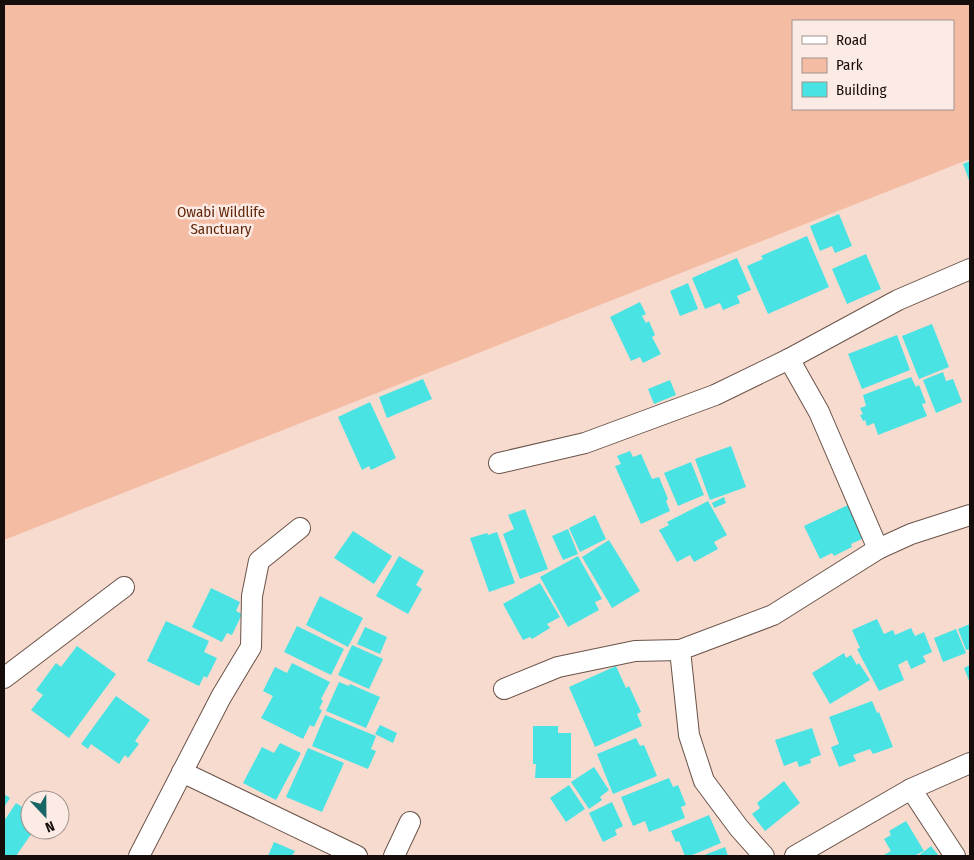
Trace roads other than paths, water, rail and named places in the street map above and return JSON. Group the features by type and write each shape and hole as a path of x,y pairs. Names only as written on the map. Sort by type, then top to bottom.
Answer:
{"street":[{"path":"499,463 585,443 715,395 789,359 898,300 970,269"},
{"path":"789,359 819,412 878,549"},
{"path":"504,689 558,667 635,651 680,650 773,614 878,549 910,534 970,515"},
{"path":"139,856 221,697 251,647 252,596 259,561 300,528"},
{"path":"4,678 124,587"},
{"path":"680,650 689,735 704,780 739,828 764,856"},
{"path":"795,856 911,789 970,763"},
{"path":"182,772 357,856"},
{"path":"911,789 955,856"},
{"path":"394,856 410,822"}],"park label":[{"name":"Owabi Wildlife Sanctuary","path":"221,220"}]}
